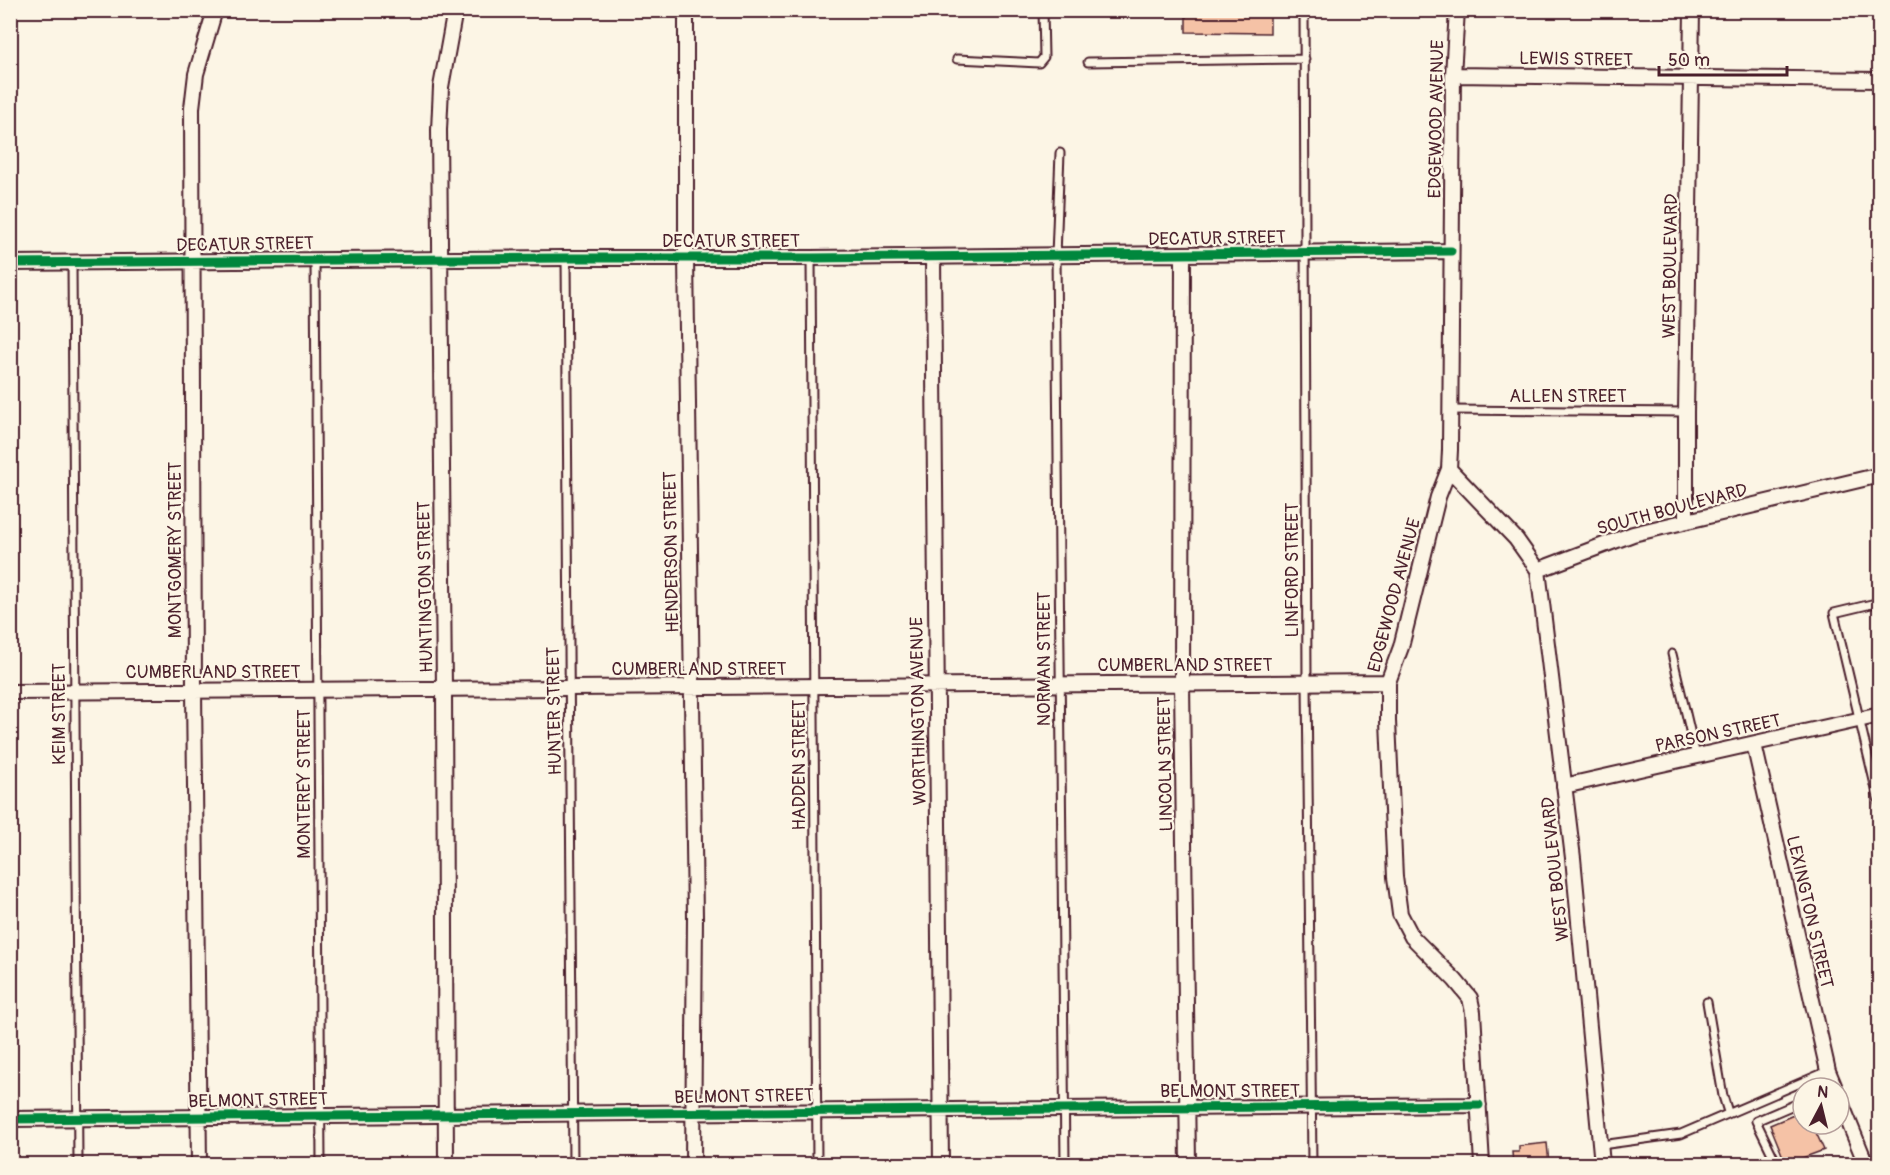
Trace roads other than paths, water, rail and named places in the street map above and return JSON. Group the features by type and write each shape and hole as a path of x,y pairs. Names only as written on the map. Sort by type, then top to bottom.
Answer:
{"street":[{"name":"MONTGOMERY STREET","path":"199,1164 194,690 192,108 196,74 215,10"},
{"name":"HUNTINGTON STREET","path":"446,1164 439,130 441,98 455,10"},
{"name":"HENDERSON STREET","path":"686,10 690,687 695,917 693,1164"},
{"name":"EDGEWOOD AVENUE","path":"1457,10 1453,75 1449,469 1438,497 1401,647 1388,682 1388,721 1395,877 1400,914 1412,937 1470,998 1473,1012 1482,1164"},
{"name":"WEST BOULEVARD","path":"1686,521 1692,10"},
{"name":"LEWIS STREET","path":"1453,75 1880,80"},
{"name":"DECATUR STREET","path":"10,263 1451,251"},
{"name":"LINCOLN STREET","path":"1183,255 1182,683 1188,1164"},
{"name":"WORTHINGTON AVENUE","path":"933,257 941,1164"},
{"path":"1449,469 1516,539 1538,570"},
{"name":"SOUTH BOULEVARD","path":"1538,570 1633,534 1880,475"},
{"name":"WEST BOULEVARD","path":"1538,570 1573,858 1602,1164"},
{"name":"CUMBERLAND STREET","path":"10,692 1388,682"},
{"name":"PARSON STREET","path":"1564,786 1880,716"},
{"name":"LEXINGTON STREET","path":"1754,744 1830,1076"},
{"name":"BELMONT STREET","path":"10,1119 1479,1105"},
{"path":"1851,1127 1866,1164"}],"lane":[{"path":"957,59 1039,63 1044,57 1043,10"},
{"name":"LINFORD STREET","path":"1304,10 1312,1164"},
{"path":"1088,62 1305,59"},
{"name":"NORMAN STREET","path":"1060,153 1056,255 1065,1164"},
{"name":"HUNTER STREET","path":"566,258 573,1164"},
{"name":"HADDEN STREET","path":"811,258 817,1164"},
{"name":"MONTEREY STREET","path":"315,260 321,1164"},
{"name":"KEIM STREET","path":"72,263 78,1164"},
{"name":"ALLEN STREET","path":"1450,410 1686,412"},
{"path":"1880,602 1834,613 1880,806"},
{"path":"1672,654 1696,756"},
{"path":"1707,1002 1723,1096 1728,1112"},
{"path":"1600,1144 1681,1134 1828,1071"},
{"path":"1777,1164 1756,1121 1791,1106"}]}
